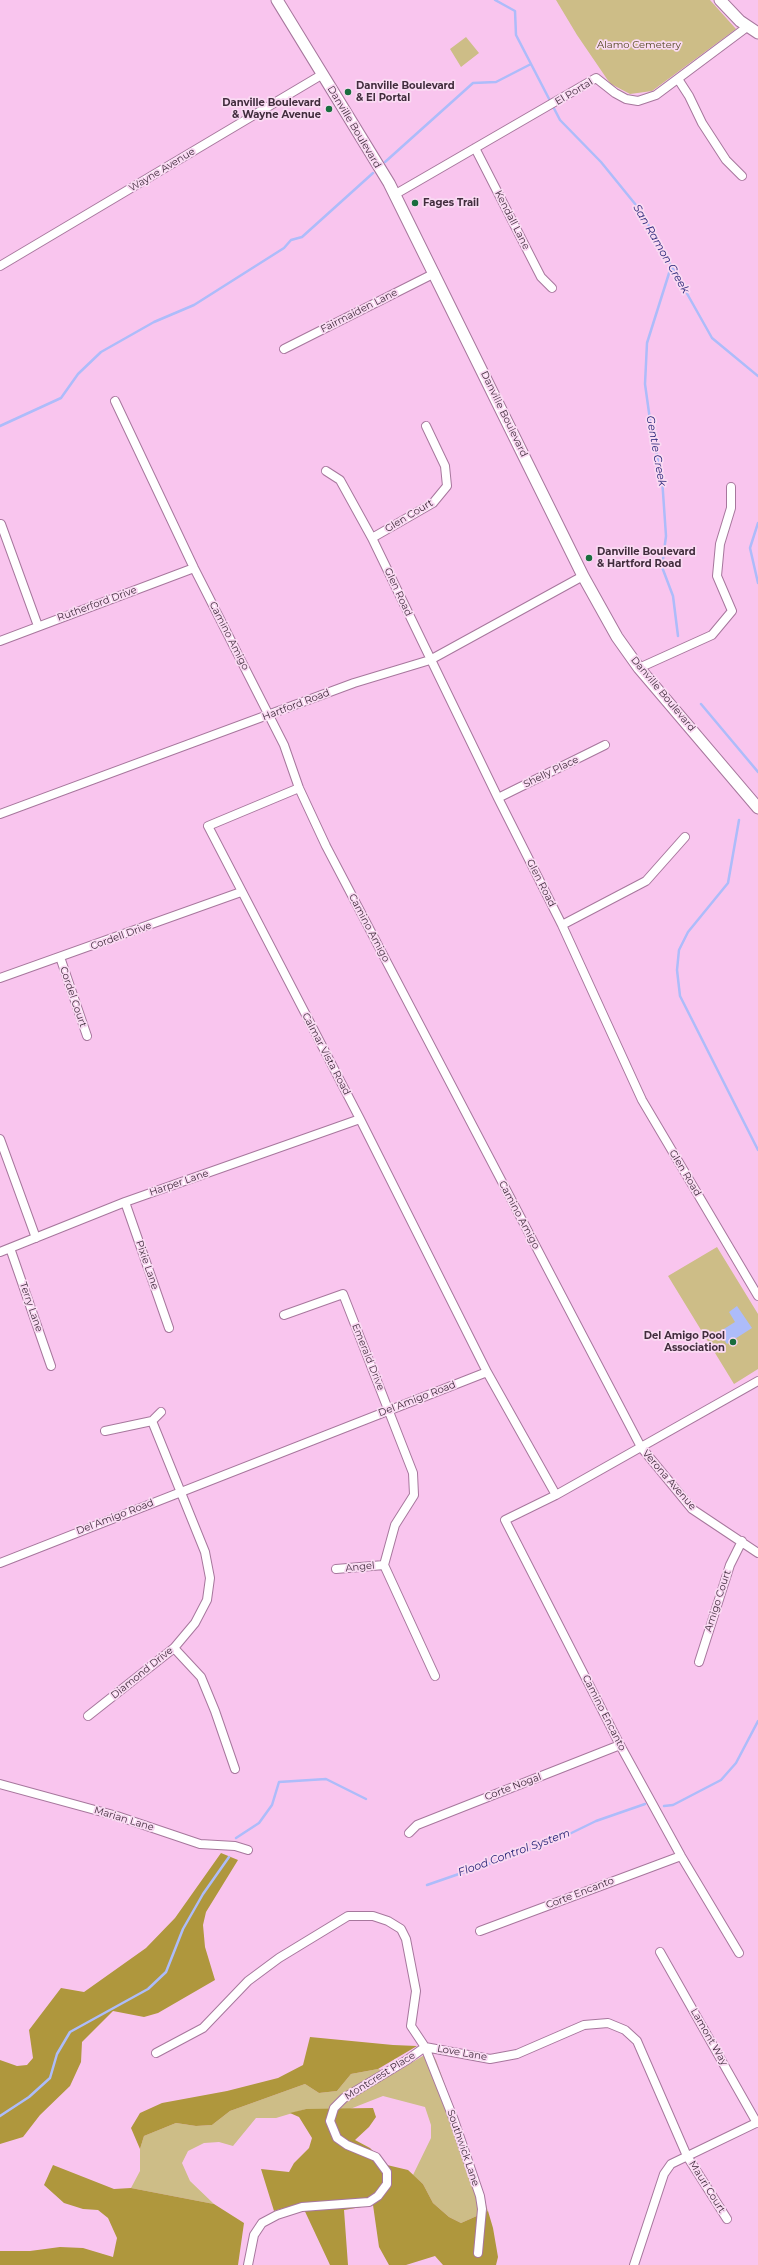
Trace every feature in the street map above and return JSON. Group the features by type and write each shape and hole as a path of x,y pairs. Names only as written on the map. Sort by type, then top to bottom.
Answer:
{"main road":[{"name":"Danville Boulevard","path":"277,0 323,74 394,195 435,273 583,576 617,637 639,668 758,808"},
{"path":"720,0 747,27 758,33"}],"street":[{"name":"El Portal","path":"394,195 527,120 582,88 596,78 615,93 626,99 638,101 656,94 678,80 747,27"},
{"name":"Wayne Avenue","path":"0,266 323,74"},
{"path":"678,80 726,160 742,176"},
{"name":"Kendall Lane","path":"475,148 541,278 552,288"},
{"name":"Fairmaiden Lane","path":"284,349 435,273"},
{"name":"Camino Amigo","path":"115,401 194,568 284,746 299,788 326,846 641,1446"},
{"name":"Glen Court","path":"372,538 433,503 448,486 445,466 426,426"},
{"name":"Glen Road","path":"326,471 340,480 372,538 430,660 562,925 642,1100 758,1296"},
{"path":"639,668 712,635 732,611 716,576 720,544 731,508 731,487"},
{"path":"1,524 38,626"},
{"name":"Rutherford Drive","path":"0,640 194,568"},
{"name":"Hartford Road","path":"0,814 354,683 430,660 583,576"},
{"name":"Shelly Place","path":"498,798 605,745"},
{"name":"Calmar Vista Road","path":"299,788 208,826 360,1119 487,1372"},
{"path":"562,925 646,881 684,836"},
{"name":"Cordell Drive","path":"0,978 242,892"},
{"name":"Cordel Court","path":"60,957 87,1036"},
{"name":"Harper Lane","path":"0,1252 125,1202 360,1119"},
{"path":"0,1139 36,1238"},
{"name":"Pixie Lane","path":"125,1202 169,1328"},
{"name":"Terry Lane","path":"10,1248 51,1366"},
{"name":"Emerald Drive","path":"284,1315 343,1294 390,1409 413,1473 414,1495 395,1525 384,1564"},
{"path":"487,1372 556,1495 758,1381"},
{"name":"Del Amigo Road","path":"0,1563 487,1372"},
{"path":"105,1431 152,1421 161,1412"},
{"name":"Diamond Drive","path":"88,1716 174,1648 195,1623 207,1600 210,1578 205,1552 152,1421"},
{"name":"Verona Avenue","path":"641,1446 692,1509 758,1553"},
{"name":"Camino Encanto","path":"556,1495 505,1520 620,1745 681,1856 739,1953"},
{"name":"Amigo Court","path":"698,1662 730,1566 742,1541"},
{"path":"384,1564 435,1676"},
{"name":"Angel","path":"336,1569 384,1564"},
{"path":"174,1648 201,1677 215,1710 235,1768"},
{"name":"Corte Nogal","path":"409,1833 416,1825 620,1745"},
{"name":"Marian Lane","path":"0,1784 118,1816 200,1844 235,1846 248,1850"},
{"name":"Corte Encanto","path":"480,1931 681,1856"},
{"name":"Love Lane","path":"156,2053 203,2028 248,1981 279,1958 348,1916 373,1916 388,1920 401,1929 406,1939 416,1991 410,2026 425,2046 490,2059 517,2054 584,2025 608,2023 625,2030 637,2041 687,2156"},
{"name":"Lamont Way","path":"660,1952 758,2122"},
{"name":"Southwick Lane","path":"425,2046 454,2120 480,2196 482,2209 478,2253"},
{"name":"Montcrest Place","path":"248,2265 254,2234 262,2223 277,2215 302,2207 369,2202 378,2196 387,2184 387,2172 376,2157 347,2145 337,2138 330,2121 334,2108 344,2098 407,2060 425,2046"},
{"path":"634,2265 664,2174 671,2164 758,2122"},
{"name":"Mauri Court","path":"687,2156 727,2219"}],"green space":[{"name":"Alamo Cemetery","path":"556,0 710,0 736,29 652,91 630,94 611,84 607,79 577,35"},
{"path":"466,37 479,53 461,67 450,49"},
{"name":"Del Amigo Pool Association","path":"717,1247 758,1314 758,1369 734,1384 668,1276"},
{"path":"431,2051 436,2060 463,2135 488,2211 461,2223 449,2217 433,2203 423,2184 413,2175 431,2138 431,2125 425,2107 383,2096 350,2109 306,2109 276,2118 256,2118 233,2146 219,2142 204,2143 188,2151 182,2163 190,2181 214,2204 131,2188 140,2171 140,2149 144,2136 176,2123 196,2126 212,2125 230,2111 305,2084 319,2093 337,2091 351,2074 378,2069 393,2074"}],"shaded area":[{"path":"221,1853 238,1860 206,1912 203,1925 205,1947 215,1980 158,2013 144,2017 113,2011 82,2042 81,2062 70,2086 40,2115 23,2137 0,2144 0,2060 17,2066 27,2065 33,2058 29,2030 61,1988 84,1992 146,1948 175,1918"},
{"path":"310,2037 417,2046 378,2069 351,2074 337,2091 319,2093 305,2084 230,2111 212,2125 196,2126 176,2123 144,2136 140,2149 131,2128 140,2113 162,2103 227,2091 278,2078 303,2065"},
{"path":"373,2108 376,2117 369,2127 355,2140 370,2148 387,2165 408,2170 423,2184 433,2203 449,2217 461,2223 488,2211 493,2228 498,2257 496,2265 443,2265 435,2256 406,2265 389,2265 379,2247 373,2205 344,2210 348,2265 330,2265 301,2203 274,2211 261,2169 289,2172 294,2163 309,2148 312,2138 299,2117 290,2113 306,2109"},
{"path":"53,2165 114,2189 131,2188 214,2204 244,2223 238,2265 0,2265 0,2251 30,2251 60,2247 83,2248 113,2257 117,2238 108,2218 98,2210 83,2209 64,2203 44,2185"}],"water":[{"path":"737,1306 752,1328 727,1344 719,1332 735,1322 729,1312"}],"waterway":[{"name":"San Ramon Creek","path":"495,0 515,11 516,35 560,120 601,162 640,210 712,338 758,376"},
{"path":"385,162 473,83 496,82 531,64"},
{"path":"0,426 61,398 78,374 101,352 154,322 194,305 284,248 291,240 302,237 373,173"},
{"name":"Gentle Creek","path":"671,267 647,343 645,384 651,427 662,478 666,536 662,567 673,596 678,636"},
{"name":"San Ramon Creek","path":"758,523 750,548 758,583"},
{"path":"701,704 758,772"},
{"path":"739,820 728,883 688,932 679,950 677,970 680,996 758,1150"},
{"name":"Flood Control System","path":"664,1806 673,1805 721,1780 736,1763 758,1721"},
{"path":"236,1838 259,1823 272,1805 279,1782 326,1779 366,1799"},
{"name":"Flood Control System","path":"427,1885 557,1840 596,1821 645,1804"},
{"path":"0,2116 29,2097 50,2078 57,2054 70,2032 148,1989 166,1972 183,1929 203,1894 229,1857"}],"place":[{"name":"Danville Boulevard & El Portal","path":"348,92"},
{"name":"Danville Boulevard & Wayne Avenue","path":"329,109"},
{"name":"Fages Trail","path":"415,203"},
{"name":"Danville Boulevard & Hartford Road","path":"589,558"},
{"name":"Del Amigo Pool Association","path":"733,1342"}]}
